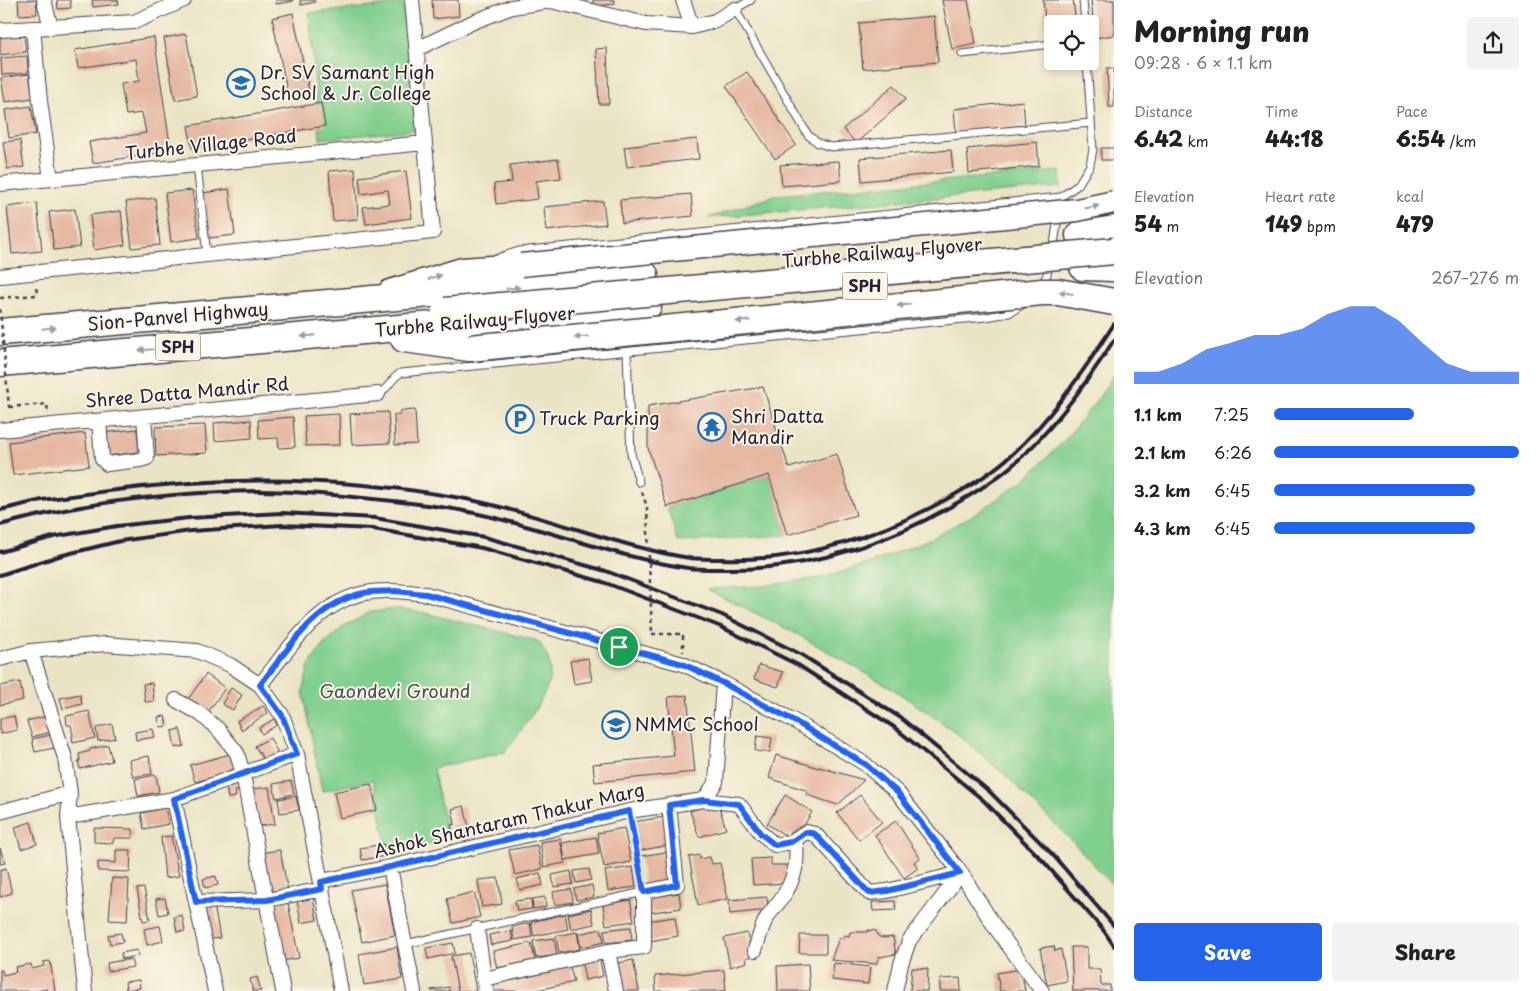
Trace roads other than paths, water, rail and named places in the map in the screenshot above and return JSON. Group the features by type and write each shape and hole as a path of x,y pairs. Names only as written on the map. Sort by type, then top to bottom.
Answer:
{"highway":[{"name":"Turbhe Railway Flyover","path":"355,301 1114,231"},
{"path":"410,328 445,311 1114,251"},
{"name":"Turbhe Railway Flyover","path":"357,332 1047,269 1114,268"},
{"name":"Turbhe Railway Flyover","path":"357,332 470,348 1042,292 1058,292 1114,302"},
{"name":"Sion-Panvel Highway","path":"0,332 355,301"},
{"name":"Sion-Panvel Highway","path":"0,363 357,332"}],"main road":[{"path":"355,301 462,269 521,265 1077,210 1114,202"}],"street":[{"path":"44,0 51,28"},
{"path":"0,30 134,22 184,0"},
{"path":"0,276 432,232 412,0"},
{"path":"683,0 692,28"},
{"path":"417,49 472,22 512,6 529,2 551,1 593,5 646,24 692,28 715,21 735,9"},
{"path":"33,28 40,101 51,179"},
{"name":"Turbhe Village Road","path":"0,184 425,143"},
{"name":"Shree Datta Mandir Rd","path":"0,430 378,394"},
{"path":"99,421 102,459 107,464 147,458 144,416"},
{"path":"260,685 306,627 334,604 364,593 395,591 426,594 683,664 796,722 865,764 898,793 960,873 995,927 1042,991"},
{"path":"0,659 31,651 105,644 196,651 230,665 260,685 282,715 297,754 342,991"},
{"path":"31,651 65,758 70,793 68,817 85,991"},
{"path":"704,800 716,782 723,683"},
{"path":"176,700 199,713 218,729 237,754 243,774 283,991"},
{"path":"68,817 174,799 297,754"},
{"path":"0,812 70,793"},
{"path":"174,799 215,991"},
{"name":"Ashok Shantaram Thakur Marg","path":"196,902 267,900 390,867 629,811 704,800 739,804 761,834 775,845 795,840"},
{"path":"477,929 485,985 608,951 644,947 644,892 677,885 669,805"},
{"path":"755,950 766,920 783,896 795,873 797,851 795,840 806,832 815,834 869,893 887,891 960,873"},
{"path":"390,867 414,991"},
{"path":"895,991 901,964 910,941 960,873"},
{"path":"608,951 616,991"}],"lane":[{"path":"751,0 735,9 808,135 818,143 831,147 1091,123"},
{"path":"1084,0 1085,15"},
{"path":"962,54 1044,45"},
{"path":"462,269 519,251 1062,197 1078,185 1090,165 1093,149 1088,70"},
{"path":"197,165 207,255"},
{"path":"378,394 384,391 395,375 401,373 986,317 1008,313 1030,300 1046,277 1051,264 1062,197"},
{"path":"627,352 631,454 639,482"},
{"path":"405,944 644,892 629,811"}],"railway":[{"path":"0,510 42,500 198,482 287,481 332,483 377,486 466,499 494,505 634,546 690,558 749,559 803,553 830,547 882,530 932,507 972,485 990,472 1023,444 1052,412 1079,377 1114,324"},
{"path":"0,525 96,504 161,496 226,492 287,492 396,501 464,511 520,524 603,549 688,568 749,569 779,566 809,561 867,545 923,521 984,487 1000,476 1043,436 1081,389 1114,340"},
{"path":"0,552 53,537 117,526 189,518 282,513 375,518 484,537 606,571 722,615 802,655 901,718 990,792 1053,855 1114,926"},
{"path":"0,575 59,556 120,541 191,531 282,525 373,529 482,548 603,582 719,626 798,665 894,727 983,800 1044,862 1104,931 1114,946"}],"place":[{"name":"Dr. SV Samant High School & Jr. College","path":"241,83"},
{"name":"Truck Parking","path":"520,419"},
{"name":"Shri Datta Mandir","path":"712,427"},
{"name":"NMMC School","path":"616,725"}],"park label":[{"name":"Gaondevi Ground","path":"395,692"}]}
